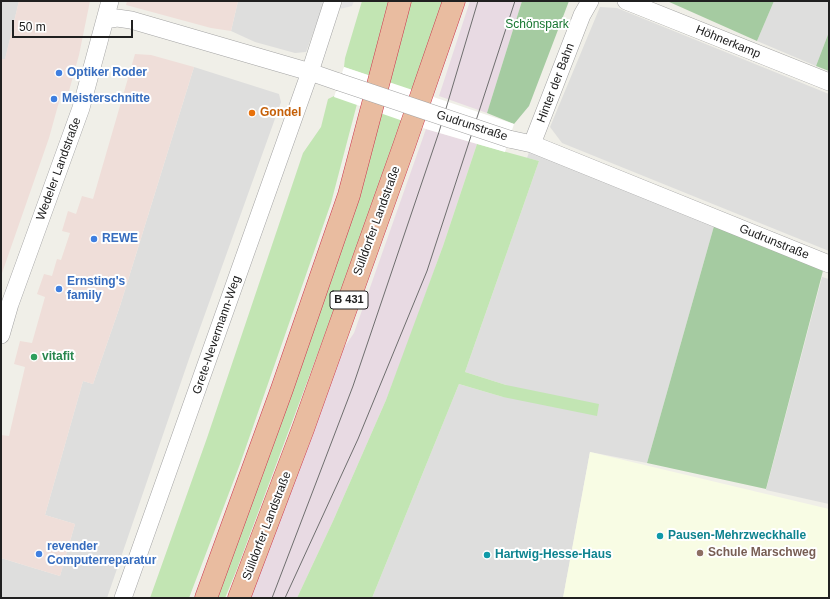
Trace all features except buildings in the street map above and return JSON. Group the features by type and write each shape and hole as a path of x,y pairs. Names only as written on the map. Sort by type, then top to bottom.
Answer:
{"highway":[{"name":"B 431","path":"206,598 282,389 349,195 400,1"},
{"name":"Sülldorfer Landstraße","path":"240,598 308,414 454,1"}],"street":[{"name":"Wedeler Landstraße","path":"1,335 10,304 81,108 110,1"},
{"name":"Grete-Nevermann-Weg","path":"124,598 310,72 333,1"},
{"name":"Hinter der Bahn","path":"532,144 582,15 590,1"},
{"name":"Höhnerkamp","path":"626,1 829,82"},
{"name":"Gudrunstraße","path":"105,20 117,18 131,20 310,72 509,139 532,144 829,264"}],"shaded area":[{"path":"1,1 19,1 5,60 1,59"},
{"path":"19,1 90,1 79,55 69,91 62,91 49,138 1,276 1,59 5,59"},
{"path":"127,1 238,1 231,31 211,28 126,5"},
{"path":"238,1 325,1 306,52 295,53 255,42 231,31"},
{"path":"343,1 354,1 352,6 340,9"},
{"path":"470,1 522,1 487,113 439,96"},
{"path":"774,1 829,1 829,32 816,66 757,41"},
{"path":"600,7 617,8 829,94 829,251 562,143 550,127"},
{"path":"135,54 151,55 194,67 120,306 93,384 83,381 45,515 75,524 60,576 1,558 1,435 9,436 25,367 14,364 20,341 32,343 45,297 37,294 44,274 52,276 57,259 61,260 70,233 62,231 68,211 76,214 82,196 93,199"},
{"path":"194,67 279,94 281,102 191,353 107,598 1,598 1,558 60,576 75,524 45,515 83,381 93,384 120,306"},
{"path":"426,129 477,144 443,246 407,346 386,400 333,521 297,598 248,598 341,352 354,333"},
{"path":"532,144 716,219 647,463 590,452 563,598 372,598 459,384 503,397 506,385 465,372 539,161 527,158"},
{"path":"822,277 829,279 829,504 766,490"},
{"name":"Schule Marschweg","path":"590,452 829,509 829,598 563,598"}],"green space":[{"path":"362,1 389,1 371,76 344,67 345,58"},
{"path":"408,1 444,1 334,310 237,569 225,598 214,598"},
{"name":"Schönspark","path":"522,1 569,1 529,106 514,124 487,113"},
{"path":"667,1 774,1 757,41"},
{"path":"829,32 829,71 816,66"},
{"path":"334,96 357,104 331,203 240,464 189,598 150,598 207,438 303,153 321,127 328,99"},
{"path":"477,144 539,161 465,372 506,385 599,404 597,416 503,397 459,384 372,598 297,598 333,521 386,400 443,246"},
{"path":"716,219 825,263 766,489 647,463"}],"pier":[{"path":"344,67 514,124 505,152 426,129 334,97"}],"tram line":[{"path":"272,598 353,386 439,132 478,1"},
{"path":"285,598 358,439 427,271 515,1"}],"place":[{"name":"Optiker Roder","path":"59,73"},
{"name":"Meisterschnitte","path":"54,99"},
{"name":"Gondel","path":"252,113"},
{"name":"REWE","path":"94,239"},
{"name":"Ernsting's family","path":"59,289"},
{"name":"vitafit","path":"34,357"},
{"name":"Pausen-Mehrzweckhalle","path":"660,536"},
{"name":"Schule Marschweg","path":"700,553"},
{"name":"revender Computerreparatur","path":"39,554"},
{"name":"Hartwig-Hesse-Haus","path":"487,555"}]}
